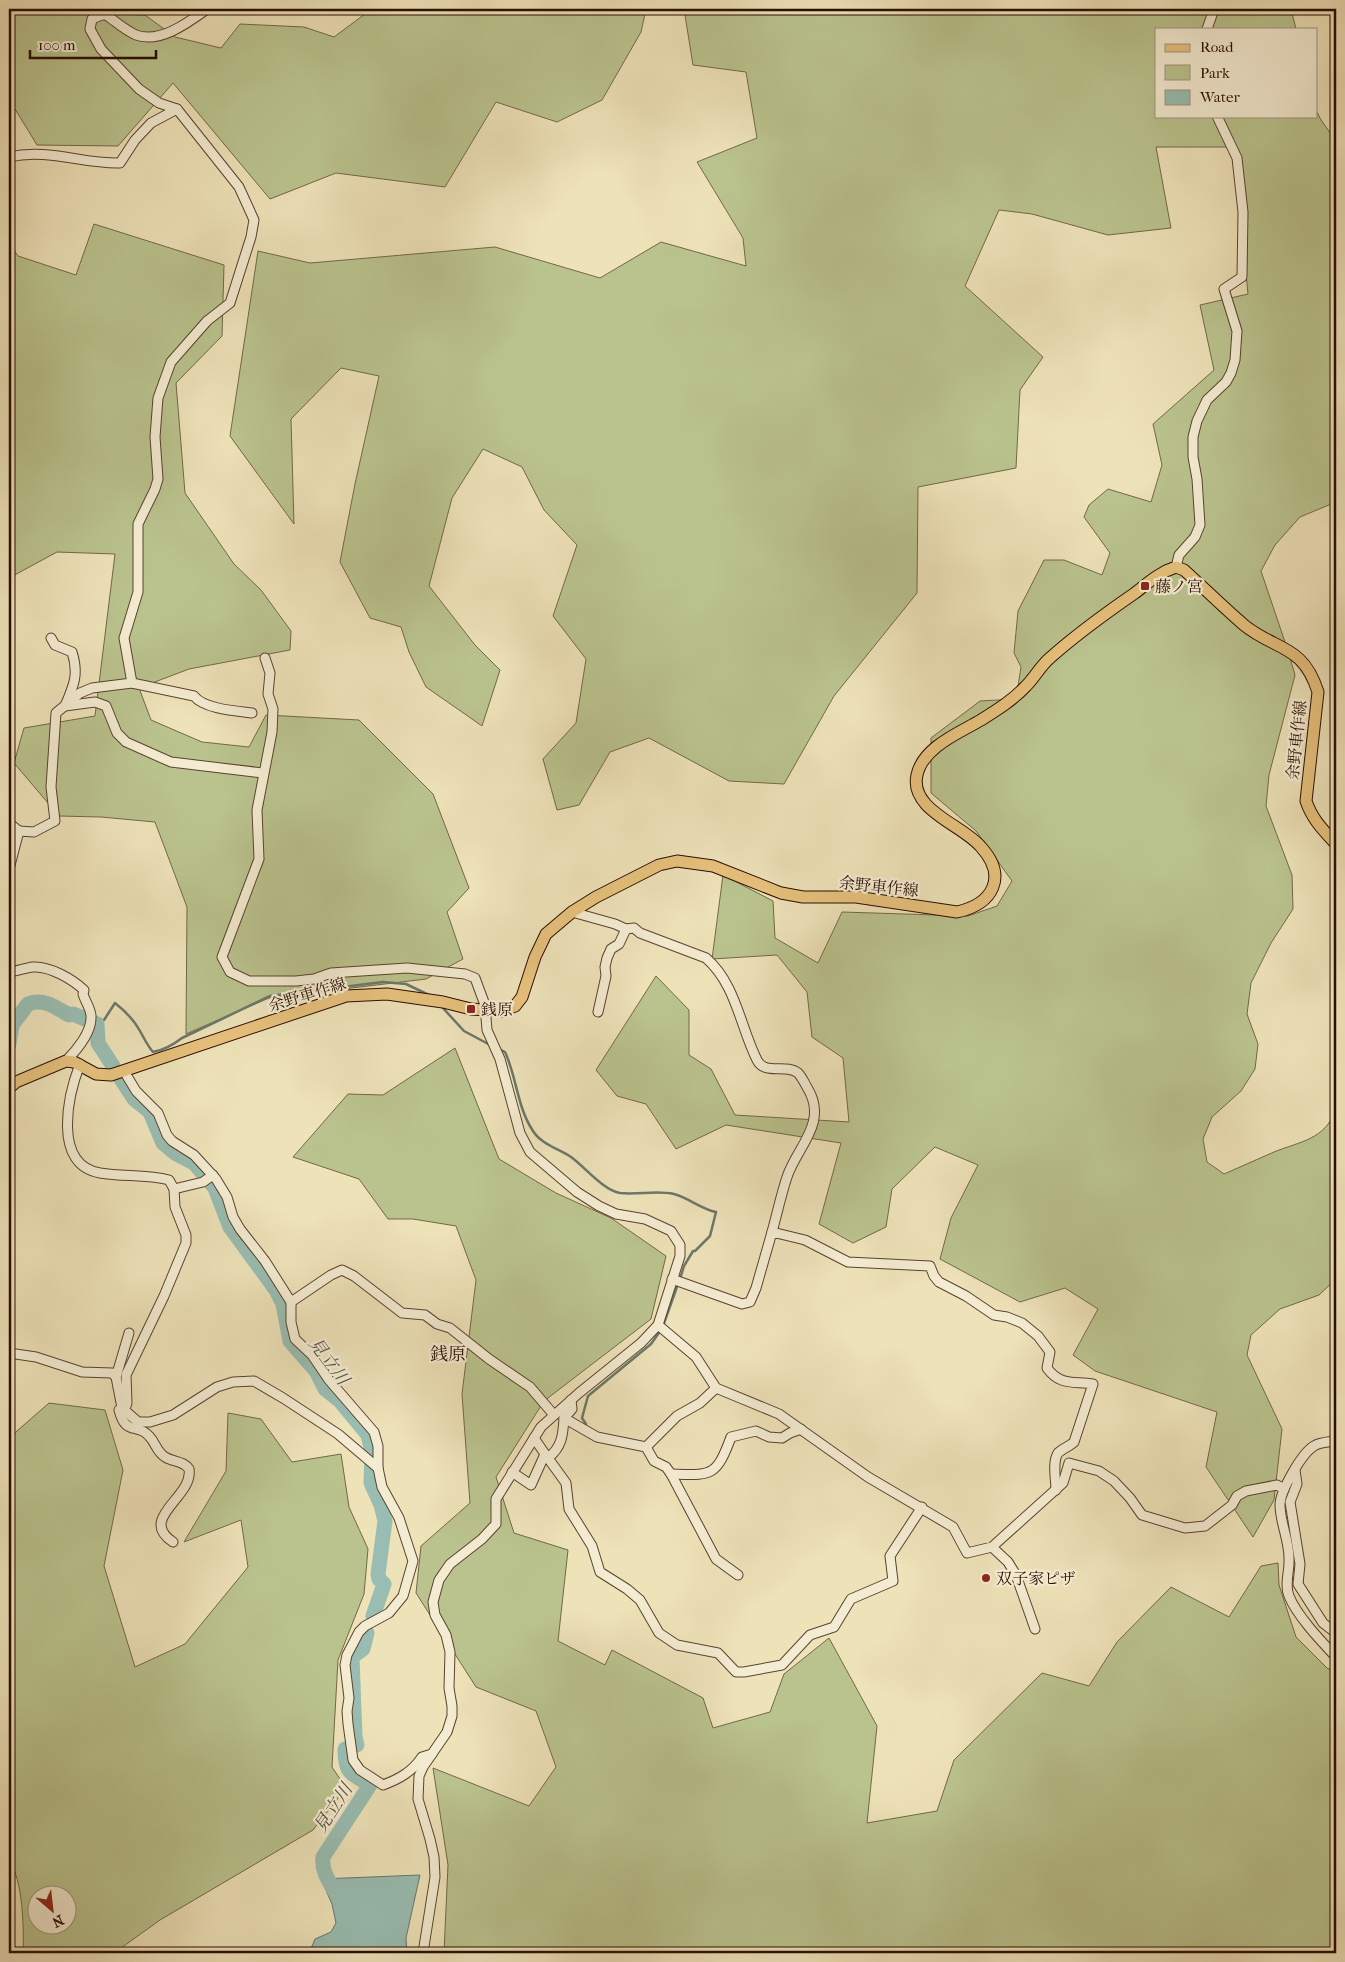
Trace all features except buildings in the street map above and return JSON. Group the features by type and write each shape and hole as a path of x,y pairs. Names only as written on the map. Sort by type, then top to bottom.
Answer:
{"main road":[{"name":"余野車作線","path":"66,1061 80,1064 96,1074 112,1075 346,996 387,994 443,1002 471,1010 502,1012 515,1006 522,998 535,957 546,934 572,912 596,897 659,865 677,861 713,866 781,893 803,897 856,897 957,912 971,909 993,891 995,878 993,869 990,860 981,846 932,810 922,800 917,789 917,775 924,758 937,747 1012,700 1027,686 1049,658 1109,610 1164,570 1176,567 1184,570 1244,625 1261,638 1283,646 1305,664 1318,692 1306,801 1310,814 1336,844"},
{"path":"9,1088 16,1082 66,1061"}],"street":[{"path":"132,683 124,638 138,592 138,524 158,479 155,438 158,398 171,362 206,321 230,303 251,237 254,220 239,187 177,109 159,103 139,89 101,49 90,29 92,19 106,15 137,35 160,36 186,24 206,9"},
{"path":"1206,28 1214,9"},
{"path":"9,156 44,153 107,163 120,163 135,140 151,123 177,109"},
{"path":"1176,567 1179,555 1195,537 1200,525 1197,479 1193,457 1193,437 1197,421 1207,400 1226,382 1231,373 1238,338 1224,289 1242,277 1243,212 1237,158 1218,118"},
{"path":"51,638 55,645 72,652 75,662 76,675 66,706"},
{"path":"266,658 270,673 268,694 273,709 272,732 257,810 259,859 222,957 230,972 249,981 275,982 314,979 331,973 407,968 465,974 475,978 486,1012 487,1030 500,1059 520,1133 530,1152 577,1192 599,1206 616,1214 645,1219 671,1231 680,1245 680,1256 658,1325 641,1343 541,1427 496,1499 496,1524 482,1539 450,1564 439,1580 433,1602 435,1615 446,1635 450,1652 449,1688 452,1716 447,1732 423,1767 418,1789 418,1799 434,1857 435,1877 423,1953"},
{"path":"9,823 19,831 34,832 55,821 51,787 56,714 80,693 92,688 132,683 194,696 198,701 224,709 252,713"},
{"path":"66,706 95,702 106,706 116,733 126,742 171,762 263,773"},
{"path":"9,869 19,831"},
{"path":"572,912 616,924 626,929 634,928 640,934 706,958 714,965 738,1008 757,1062 766,1068 792,1070 798,1074 813,1098 815,1110 813,1127 788,1175 756,1288 750,1302 742,1304 672,1279"},
{"path":"598,1012 606,976 607,958 611,949 619,944 626,929"},
{"path":"9,972 34,967 44,968 65,977 84,990 83,994 90,1021 75,1053 66,1061"},
{"path":"80,1064 70,1092 66,1129 77,1160 88,1169 101,1173 134,1174 168,1180 174,1189 175,1207 186,1234 186,1243 164,1296 128,1370 125,1382 127,1403 126,1406 119,1410 125,1424 146,1433 163,1456 182,1462 189,1469 190,1477 185,1488 161,1518 163,1530 173,1542"},
{"path":"124,1071 136,1091 158,1113 167,1135 172,1141 194,1155 209,1178 227,1198 233,1217 240,1229 265,1261 291,1302 291,1322 295,1338 312,1355 329,1380 374,1432 378,1446 373,1464"},
{"path":"174,1189 209,1178"},
{"path":"772,1232 805,1240 848,1262 930,1266 934,1276 940,1282 966,1296 994,1315 1007,1317 1022,1323 1038,1336 1050,1352 1047,1368 1061,1382 1093,1384 1074,1442 1068,1448 1060,1451 1057,1456 1056,1490"},
{"path":"291,1302 331,1275 342,1270 354,1276 402,1313 425,1315 437,1324 450,1328 489,1360 530,1387 554,1415"},
{"path":"658,1325 696,1357 716,1388 779,1414 868,1477 953,1527 967,1554 992,1547 1064,1483 1069,1464 1099,1471 1114,1481 1130,1498 1142,1515 1185,1528 1205,1526 1232,1505 1237,1496 1246,1491 1277,1485 1284,1489"},
{"path":"129,1333 116,1376 122,1408 138,1422 150,1422 173,1415 217,1387 233,1382 254,1381 338,1434 373,1464 382,1487 399,1518 413,1561 406,1588 398,1604 389,1613 365,1626 359,1632 345,1660 349,1698 347,1718 351,1751 356,1768 383,1785 398,1779 415,1767 422,1757 432,1754"},
{"path":"9,1354 36,1357 82,1372 106,1372 116,1376"},
{"path":"646,1447 677,1416 700,1404 716,1388"},
{"path":"512,1472 531,1484 546,1456 560,1446 563,1439 564,1418 572,1409 571,1400"},
{"path":"564,1418 597,1436 646,1447 654,1461 666,1467 671,1474 716,1559 738,1575"},
{"path":"671,1474 705,1474 713,1471 718,1465 731,1437 756,1431 769,1437 782,1438 802,1429"},
{"path":"534,1438 566,1483 569,1509 592,1546 600,1572 627,1589 640,1600 659,1633 677,1645 718,1653 736,1672 782,1665 810,1635 834,1627 850,1599 893,1581 890,1556 922,1508"},
{"path":"1336,1441 1314,1446 1308,1451 1284,1489 1280,1505 1289,1557 1287,1582 1289,1595 1295,1607 1336,1657"},
{"path":"1295,1470 1297,1484 1290,1502 1300,1564 1298,1584 1322,1623 1332,1630"},
{"path":"992,1547 1008,1562 1016,1575 1035,1630"}],"green space":[{"path":"9,9 51,9 87,13 145,15 175,37 221,48 240,24 304,27 334,37 369,11 367,9 646,9 641,32 602,100 557,122 496,102 445,187 336,173 270,199 173,83 118,146 37,145 15,109 9,104"},
{"path":"684,9 1291,9 1296,28 1155,28 1155,118 1318,118 1318,114 1336,141 1336,502 1300,517 1275,545 1261,571 1295,675 1269,775 1266,806 1292,875 1293,909 1271,943 1251,983 1247,1014 1258,1044 1255,1069 1241,1091 1212,1117 1203,1139 1207,1162 1224,1174 1318,1134 1331,1120 1336,1110 1336,1279 1319,1295 1280,1309 1251,1335 1247,1355 1282,1429 1274,1500 1253,1537 1206,1467 1217,1412 1095,1371 1073,1355 1098,1309 1065,1288 1020,1302 940,1259 951,1218 978,1165 935,1147 892,1189 886,1227 853,1243 819,1224 841,1143 726,1125 676,1149 646,1104 617,1096 596,1070 656,976 689,1010 689,1055 711,1069 735,1115 849,1122 843,1058 812,1037 807,992 777,955 712,959 723,875 773,901 775,938 818,963 842,912 968,916 997,906 1012,881 976,831 931,793 931,738 980,701 1016,699 1021,667 1014,653 1018,611 1044,560 1064,560 1102,575 1110,553 1084,517 1089,505 1108,489 1151,502 1162,465 1153,424 1214,370 1200,305 1248,294 1234,147 1156,147 1171,228 1108,235 1032,214 999,210 965,286 1043,357 1020,390 1016,468 918,487 917,593 834,696 784,784 729,781 649,738 610,752 579,805 557,810 543,759 576,723 586,659 553,616 577,545 544,510 522,467 483,449 452,498 429,586 475,645 500,670 482,726 426,687 409,652 401,627 370,618 340,562 379,376 341,368 291,419 294,524 230,436 258,251 310,263 495,247 600,278 661,242 746,266 743,238 697,162 757,138 746,72 693,65"},
{"path":"94,224 224,265 222,336 176,383 185,493 234,564 261,590 291,631 290,650 189,669 139,688 151,720 202,742 249,747 266,715 359,720 433,794 469,888 447,912 463,959 426,979 269,998 186,1034 187,907 155,822 101,817 59,816 14,763 24,728 95,716 115,554 57,552 9,578 9,243 18,256 76,275"},
{"path":"455,1048 499,1159 556,1193 611,1218 666,1256 651,1319 544,1401 496,1477 514,1533 568,1550 558,1641 605,1665 612,1650 703,1698 713,1728 770,1712 784,1674 829,1638 877,1726 867,1823 937,1811 954,1760 1042,1673 1089,1686 1117,1642 1171,1587 1229,1617 1261,1566 1278,1563 1279,1585 1296,1637 1328,1669 1336,1667 1336,1953 444,1953 448,1865 433,1768 529,1806 556,1767 536,1711 476,1687 416,1593 421,1546 470,1503 462,1394 476,1280 456,1226 413,1219 388,1219 359,1179 293,1157 348,1094 383,1095"},
{"path":"49,1403 105,1410 123,1470 104,1566 135,1667 185,1644 248,1567 241,1520 184,1542 226,1471 228,1413 261,1419 292,1462 341,1454 349,1507 368,1549 364,1594 338,1660 332,1767 346,1788 313,1830 160,1920 114,1953 23,1953 23,1917 20,1892 14,1869 9,1859 9,1438"}],"water":[{"path":"420,1875 406,1938 407,1953 311,1953 310,1951 315,1939 331,1932 336,1923 332,1904 321,1879"}],"waterway":[{"path":"97,1024 104,1020 115,1003 135,1023 153,1052 168,1047 182,1038 270,996 383,982 406,984 429,995"},
{"name":"見立川","path":"9,1044 12,1025 28,1004 34,1002 44,1003 54,1006 69,1015 73,1014 97,1024 98,1043 113,1066"},
{"path":"442,1007 464,1031 492,1046"},
{"path":"499,1049 505,1052 520,1102 536,1136 571,1157 607,1188 614,1191 620,1193 661,1192 674,1194 716,1212 710,1236 693,1251 684,1266 680,1279"},
{"name":"見立川","path":"121,1079 134,1099 150,1112 163,1143 175,1153 194,1163 215,1188 230,1227 276,1290 283,1304 290,1341 316,1371 325,1389 340,1401 368,1435 372,1452 371,1483 381,1505 385,1521 378,1574 379,1579 384,1584 373,1616"},
{"path":"663,1326 678,1284"},
{"path":"586,1424 582,1418 588,1396 651,1344 661,1330"},
{"name":"見立川","path":"357,1745 355,1737 352,1657 363,1649 367,1633"},
{"name":"見立川","path":"337,1895 325,1872 323,1857 370,1785 350,1772 346,1763 345,1749"}],"place":[{"name":"藤ノ宮","path":"1145,586"},
{"name":"銭原","path":"471,1009"},
{"name":"双子家ピザ","path":"986,1578"}],"district":[{"name":"銭原","path":"448,1354"}]}
